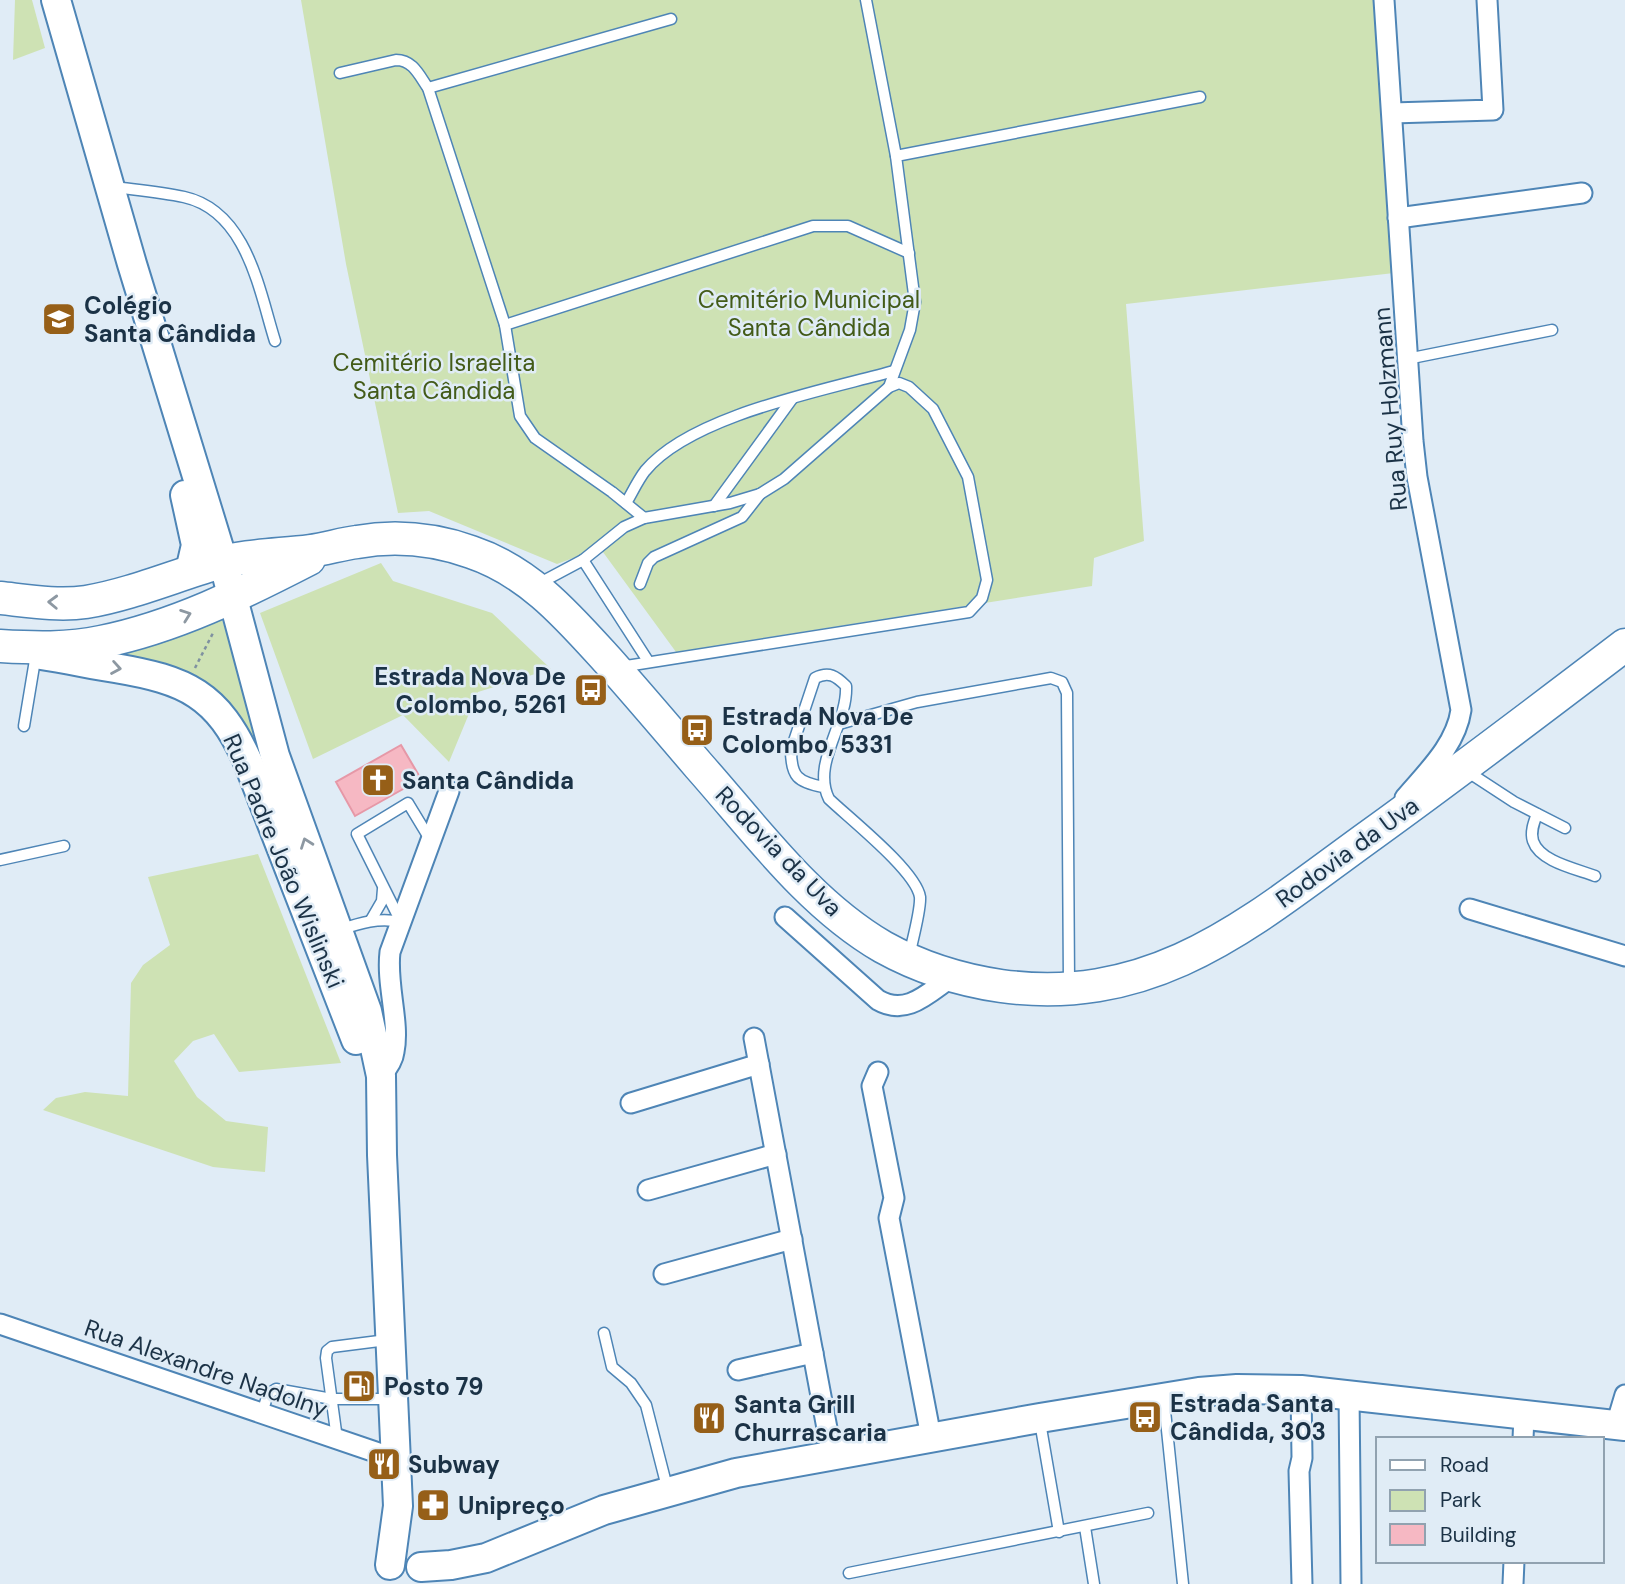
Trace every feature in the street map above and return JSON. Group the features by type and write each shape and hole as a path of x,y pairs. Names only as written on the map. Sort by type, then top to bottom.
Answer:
{"highway":[{"name":"Rodovia da Uva","path":"0,598 50,602 87,601 223,561 329,549 385,538 416,539 472,552 493,561 534,586 567,616 765,841 812,891 848,922 908,960 953,976 1023,989 1069,990 1103,986 1168,966 1202,951 1262,914 1625,645"},
{"name":"Rodovia da Uva","path":"0,647 42,648 99,643 131,634 233,598 329,549"}],"main road":[{"path":"57,0 132,264 194,535 195,554 190,571"},
{"name":"Rua Padre João Wislinski","path":"132,264 223,561 275,756 367,1011 382,1076 382,1155 398,1506 407,1573"},
{"name":"Rua Padre João Wislinski","path":"0,647 147,673 186,686 209,703 231,728 248,762 350,1020 364,1068 382,1155"},
{"path":"282,847 303,883 315,914 325,925 338,930"},
{"path":"407,1573 486,1558 604,1510 736,1473 1164,1397 1237,1389 1301,1390 1349,1394 1523,1427 1620,1425"},
{"path":"449,1584 486,1558"}],"street":[{"name":"Rua Ruy Holzmann","path":"1382,827 1453,737 1461,710 1417,477 1384,0"},
{"path":"1392,113 1493,110 1487,0"},
{"path":"1398,218 1582,193"},
{"path":"382,1076 394,1054 389,964 401,922 449,791"},
{"path":"1470,909 1625,956"},
{"path":"785,917 878,1000 889,1006 910,1004 953,976"},
{"path":"754,1038 832,1455"},
{"path":"631,1102 760,1064"},
{"path":"878,1072 872,1086 894,1198 889,1219 931,1437"},
{"path":"648,1190 776,1154"},
{"path":"664,1274 792,1239"},
{"name":"Rua Alexandre Nadolny","path":"0,1324 396,1459"},
{"path":"738,1370 813,1353"},
{"path":"1301,1390 1302,1458 1299,1471 1302,1584"},
{"path":"1349,1394 1351,1584"},
{"path":"1620,1425 1625,1395"},
{"path":"1513,1584 1514,1563"}],"lane":[{"path":"866,0 896,156 915,302 910,330 889,387"},
{"path":"428,88 671,19"},
{"path":"340,73 405,60 428,88 505,325 520,416 535,438 644,518"},
{"path":"896,156 1200,97"},
{"path":"110,187 186,197 203,204 220,217 240,241 251,261 275,341"},
{"path":"505,325 813,226 848,226 909,253"},
{"path":"1407,359 1552,330"},
{"path":"626,503 646,470 670,450 743,412 894,371"},
{"path":"534,586 583,560 624,527 644,518 714,506 760,494 784,479 889,387 899,383 909,387 933,409 968,477 987,580 982,598 969,612 614,668"},
{"path":"714,506 792,399"},
{"path":"640,584 648,563 654,557 742,517 760,494"},
{"path":"583,560 648,661"},
{"path":"24,726 36,654"},
{"path":"823,787 804,783 797,777 791,762 791,750 815,678 823,674 835,675 846,687 847,701 824,769 823,787 829,799 905,870 917,887 920,900 908,960"},
{"path":"839,724 931,700 1051,677 1062,682 1067,693 1069,990"},
{"path":"1462,768 1514,802 1565,828"},
{"path":"401,922 357,834 408,803 431,841"},
{"path":"1537,814 1532,833 1533,841 1539,850 1548,857 1595,876"},
{"path":"0,860 64,846"},
{"path":"371,920 382,901 384,887"},
{"path":"338,930 371,920 390,919 401,922"},
{"path":"604,1333 612,1367 631,1383 646,1405 668,1491"},
{"path":"337,1439 327,1351 332,1347 391,1340"},
{"path":"262,1413 268,1394 276,1389 332,1399 393,1399"},
{"path":"1164,1397 1183,1584"},
{"path":"1040,1418 1059,1532"},
{"path":"849,1573 1149,1513"},
{"path":"1084,1527 1094,1584"}],"path":[{"path":"186,686 215,628"}],"green space":[{"path":"15,0 32,0 45,48 13,60"},
{"name":"Cemitério Municipal Santa Cândida","path":"301,0 1376,0 1394,273 1126,304 1144,541 1094,558 1092,586 676,652 600,548 557,564 429,511 398,513 346,264"},
{"path":"381,563 393,581 492,613 551,669 478,692 449,762 403,715 313,759 260,613"},
{"path":"221,617 323,913 231,715 92,657"},
{"path":"258,854 341,1063 239,1072 214,1034 193,1041 174,1061 197,1097 226,1121 268,1127 265,1172 213,1167 43,1110 56,1098 85,1092 128,1096 131,983 143,965 170,945 148,877"}],"building":[{"name":"Santa Cândida","path":"401,745 421,779 355,816 336,782"}],"place":[{"name":"Colégio Santa Cândida","path":"59,319"},
{"name":"Estrada Nova De Colombo, 5261","path":"591,690"},
{"name":"Estrada Nova De Colombo, 5331","path":"697,730"},
{"name":"Santa Cândida","path":"378,780"},
{"name":"Posto 79","path":"359,1386"},
{"name":"Estrada Santa Cândida, 303","path":"1145,1417"},
{"name":"Santa Grill Churrascaria","path":"709,1418"},
{"name":"Subway","path":"384,1464"},
{"name":"Unipreço","path":"433,1505"}],"park label":[{"name":"Cemitério Israelita Santa Cândida","path":"434,376"}]}
